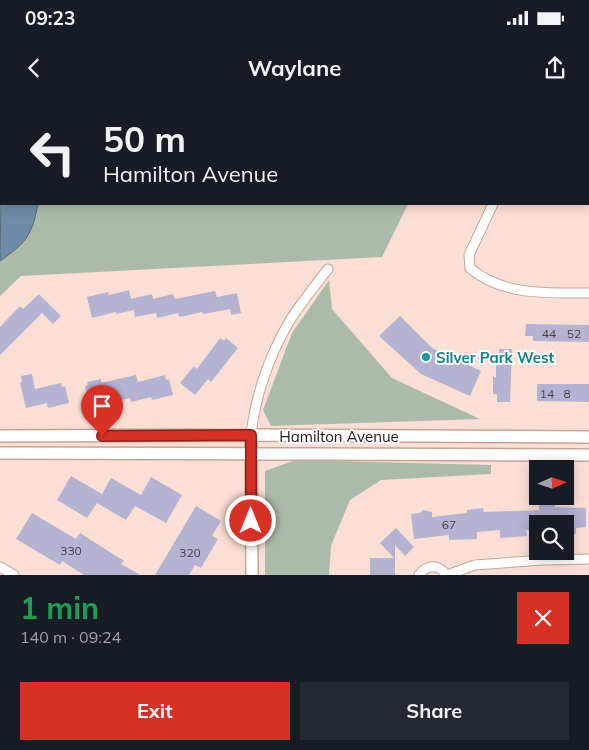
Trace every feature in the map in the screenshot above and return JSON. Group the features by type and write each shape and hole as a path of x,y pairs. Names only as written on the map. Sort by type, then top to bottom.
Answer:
{"street":[{"path":"493,205 469,255 470,268 487,280 530,293 589,293"},
{"path":"252,575 251,435 255,405 281,338 299,307 328,269"},
{"name":"Hamilton Avenue","path":"0,436 589,437"},
{"name":"Hamilton Avenue","path":"0,453 589,456"},
{"path":"419,575 427,568 434,566 446,575 475,565 536,560 589,559"},
{"path":"0,567 14,575"}],"green space":[{"path":"0,205 408,205 382,257 21,276 0,296"},
{"path":"329,280 332,309 392,378 480,419 271,426 263,410 292,333"},
{"path":"296,460 491,465 491,474 381,480 350,500 331,546 329,575 265,575 265,471"}],"water":[{"path":"1,205 38,205 27,237 0,261"}],"building":[{"path":"129,290 131,299 152,294 153,299 173,294 175,299 215,291 217,297 237,293 241,313 231,315 230,309 179,317 178,313 157,318 156,313 135,317 134,310 92,318 87,297 108,292 109,295"},
{"path":"39,294 61,316 53,324 42,313 0,355 0,327 20,306 23,309"},
{"name":"Silver Park West","path":"400,316 432,348 481,371 470,396 421,374 379,336"},
{"path":"526,324 589,325 589,342 533,341 533,336 525,336"},
{"path":"220,338 224,341 226,338 238,348 211,382 208,379 195,395 180,383 194,366 197,369"},
{"path":"499,349 512,349 510,402 497,402 497,394 493,394 493,376 496,378 496,356 499,356"},
{"path":"32,374 35,389 61,383 62,387 65,386 69,403 48,408 47,403 26,408 20,383 22,382 21,376"},
{"path":"136,375 138,382 165,375 166,380 169,379 173,395 152,400 151,397 131,402 130,398 110,403 108,398 89,402 85,386 88,385 87,382 101,379 101,382 105,382"},
{"path":"537,384 589,384 589,402 537,401"},
{"path":"71,476 102,494 111,478 141,495 151,477 182,495 166,523 135,506 126,520 97,503 87,518 57,500"},
{"path":"539,505 586,508 586,527 576,528 576,534 574,534 574,515 529,515 529,530 526,530 527,536 500,538 500,530 477,532 477,539 449,540 449,535 414,539 411,514 420,513 423,510 432,512 432,517 467,513 467,510 483,508 484,512 539,510"},
{"path":"196,506 221,521 212,536 218,539 201,568 195,565 189,575 155,575"},
{"path":"32,513 76,539 80,533 124,561 121,564 140,575 84,575 62,561 60,565 16,539"},
{"path":"396,528 414,547 405,556 395,545 395,575 370,575 370,558 394,558 380,543"}],"place":[{"name":"Silver Park West","path":"426,357"}],"route":[{"path":"102,436 251,435 251,521"}]}
